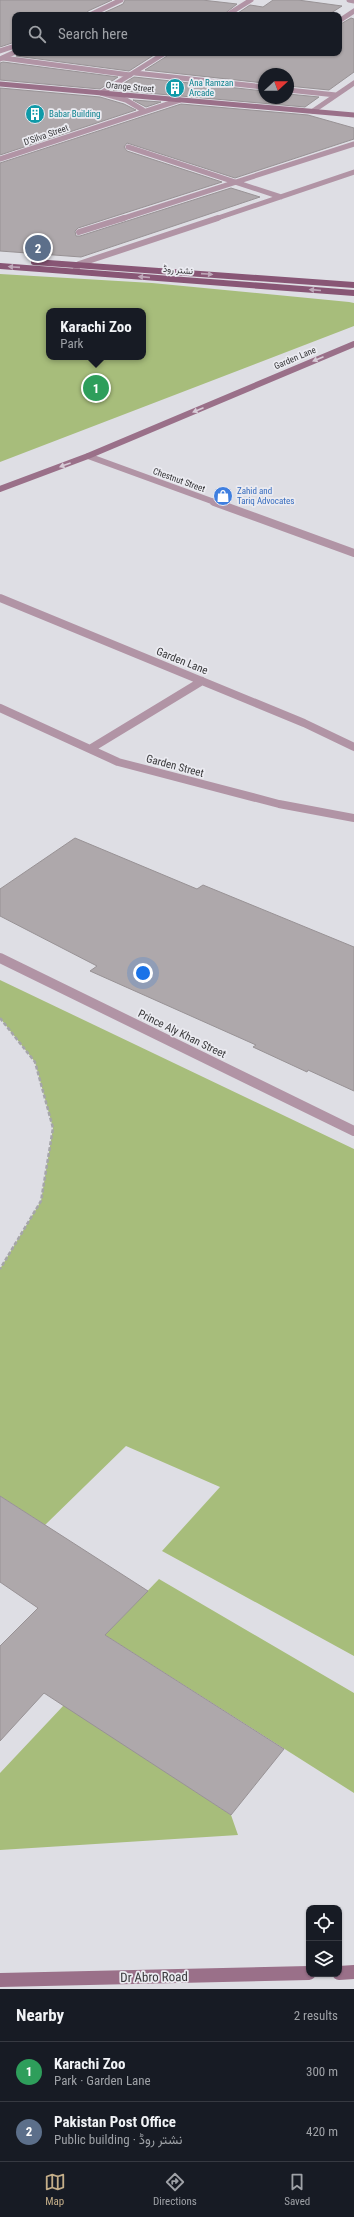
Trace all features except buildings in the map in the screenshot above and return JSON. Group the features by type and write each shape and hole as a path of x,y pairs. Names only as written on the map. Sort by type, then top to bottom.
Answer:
{"main road":[{"name":"نشتر روڈ","path":"0,260 79,264 354,285"},
{"name":"نشتر روڈ","path":"0,266 354,294"}],"street":[{"path":"96,12 121,0"},
{"path":"232,12 251,0"},
{"path":"349,0 354,1"},
{"path":"342,19 354,11"},
{"path":"0,51 12,47"},
{"path":"2,58 12,53"},
{"path":"101,93 161,56"},
{"path":"2,58 133,74 258,86"},
{"path":"313,111 354,83"},
{"name":"Orange Street","path":"0,84 354,115"},
{"path":"294,91 336,95"},
{"path":"101,93 126,100 143,110"},
{"name":"D'Silva Street","path":"0,159 143,110 180,100"},
{"path":"79,232 354,144"},
{"path":"128,147 280,197"},
{"path":"75,271 79,264 354,172"},
{"name":"Garden Lane","path":"0,488 88,456 354,344"},
{"name":"Chestnut Street","path":"88,456 354,553"},
{"name":"Garden Lane","path":"0,598 304,723 354,747"},
{"path":"90,749 202,681"},
{"name":"Garden Street","path":"0,708 118,762 279,804 354,818"},
{"name":"Prince Aly Khan Street","path":"0,958 354,1131"},
{"path":"342,1973 354,1972"},
{"name":"Dr Abro Road","path":"0,1980 306,1973"}],"path":[{"path":"0,1018 35,1062 53,1128 41,1201 0,1269"}],"green space":[{"path":"0,274 152,283 349,302 354,303 354,326 0,462"},
{"path":"0,980 354,1149 354,1656 162,1551 220,1487 126,1446 45,1525 0,1496 0,1269 41,1201 53,1128 35,1062 0,1018"},
{"path":"159,1579 354,1693 354,1793 105,1635"},
{"path":"64,1705 231,1815 238,1835 0,1850 0,1773"}],"place":[{"name":"Ana Ramzan Arcade","path":"175,88"},
{"name":"Babar Building","path":"35,114"},
{"name":"Pakistan Post Office","path":"38,248"},
{"name":"Karachi Zoo","path":"96,388"},
{"name":"Zahid and Tariq Advocates","path":"223,496"}]}
